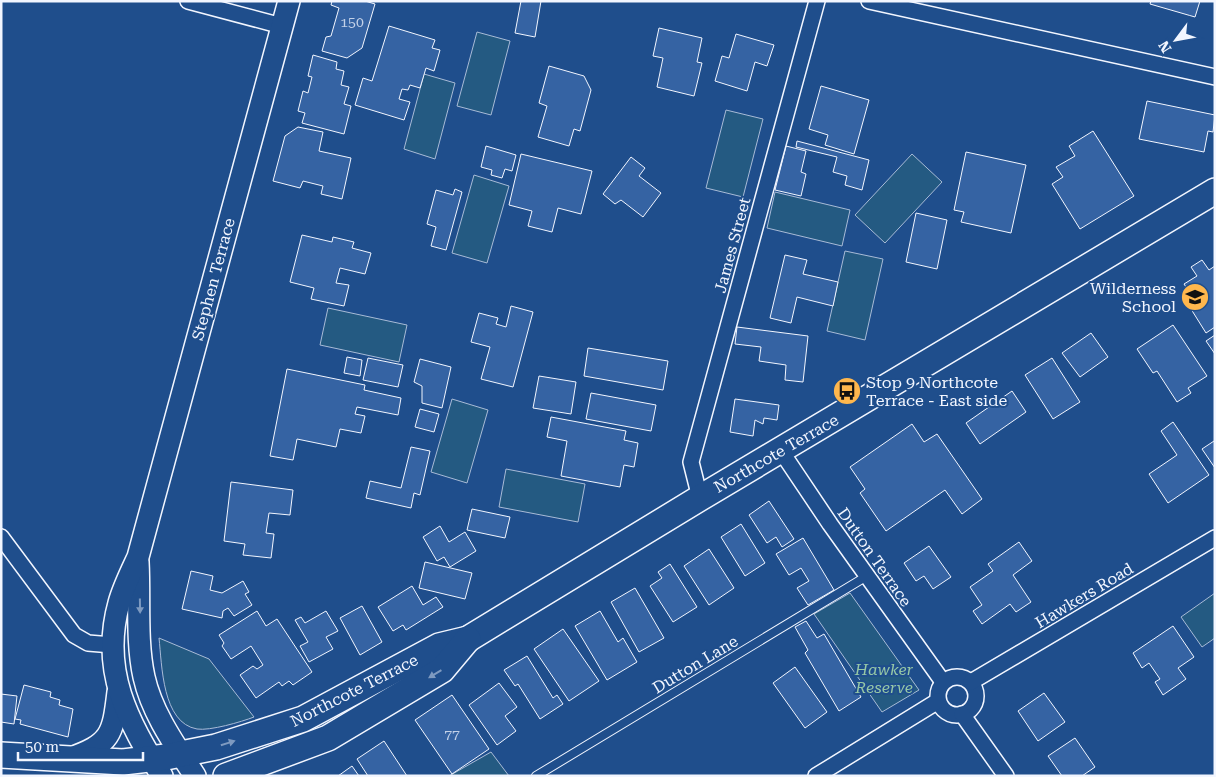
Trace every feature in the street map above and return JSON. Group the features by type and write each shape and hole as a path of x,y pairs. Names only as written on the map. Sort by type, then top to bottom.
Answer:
{"highway":[{"name":"Northcote Terrace","path":"1,756 116,762 157,768 181,755 216,747 303,719 439,646 468,639 700,498 1215,192"},
{"name":"Northcote Terrace","path":"226,776 328,738 442,670 468,639"},
{"path":"275,776 328,738"}],"main road":[{"name":"Stephen Terrace","path":"157,768 133,728 118,690 112,645 119,601 138,557 289,1"},
{"name":"Stephen Terrace","path":"138,557 140,641 144,678 162,724 194,776"},
{"path":"65,760 88,751 108,737 115,716 118,690"}],"street":[{"path":"188,1 282,26"},
{"name":"James Street","path":"700,498 690,462 817,1"},
{"path":"869,1 1215,77"},
{"name":"Dutton Terrace","path":"781,451 943,682"},
{"path":"1,538 74,635 88,643 112,645"},
{"name":"Hawkers Road","path":"971,682 1215,538"},
{"path":"960,676 971,682 974,687 976,701 973,707 962,714 956,715 945,711 938,701 938,694 943,682 948,678 960,676"},
{"path":"816,776 938,701"},
{"path":"962,714 1006,776"}],"lane":[{"name":"Dutton Lane","path":"536,776 867,576"}],"green space":[{"path":"477,32 510,41 491,115 457,106"},
{"path":"424,74 455,83 435,159 404,149"},
{"path":"726,110 763,119 743,197 706,188"},
{"path":"912,154 942,182 885,243 855,215"},
{"path":"474,175 509,186 487,263 452,253"},
{"path":"775,192 850,210 842,246 767,228"},
{"path":"845,251 883,259 865,340 827,331"},
{"path":"328,308 407,325 399,362 320,345"},
{"path":"452,399 488,410 467,483 431,472"},
{"path":"506,469 585,484 578,522 499,507"},
{"name":"Hawker Reserve","path":"850,593 919,690 882,712 814,614"},
{"path":"1215,593 1215,638 1202,647 1181,617"},
{"path":"159,638 209,659 254,717 210,729 197,729 185,724 170,705 163,677"},
{"path":"491,752 509,776 449,776"}],"building":[{"path":"332,1 365,1 375,4 362,48 347,58 322,51 326,37 331,36 339,8 331,5"},
{"path":"521,1 541,1 535,37 515,33"},
{"path":"1151,1 1200,1 1195,17 1150,4"},
{"path":"389,26 435,40 432,48 440,50 434,71 426,68 420,88 410,85 408,90 402,89 399,99 410,102 404,120 355,105 363,78 372,81"},
{"path":"659,28 702,38 697,62 702,63 694,96 657,87 663,58 653,56"},
{"path":"736,34 774,45 767,66 755,62 747,91 715,81 722,56 729,58"},
{"path":"313,55 337,62 336,69 344,71 341,85 349,87 344,104 351,106 344,134 302,123 305,113 298,111 303,91 308,93 312,77 308,76"},
{"path":"549,66 584,76 591,90 580,131 574,129 569,146 538,137 547,106 539,103"},
{"path":"821,86 869,100 854,154 825,145 828,135 809,129"},
{"path":"1147,101 1215,115 1213,132 1208,131 1204,152 1139,139"},
{"path":"298,127 323,132 319,151 351,158 342,199 321,194 323,186 303,181 300,188 273,181 285,136"},
{"path":"1093,131 1134,196 1080,229 1052,184 1063,177 1056,167 1075,156 1069,146"},
{"path":"797,141 869,160 862,190 845,185 847,176 833,172 837,157 796,147"},
{"path":"486,146 516,155 512,171 505,169 502,178 491,175 492,170 481,167"},
{"path":"786,146 806,151 801,172 806,174 801,196 775,190"},
{"path":"966,152 1026,165 1011,233 961,222 964,212 954,210"},
{"path":"521,154 592,171 581,214 558,208 552,232 528,226 532,211 509,205"},
{"path":"631,157 645,168 639,176 661,193 643,217 621,200 615,204 603,194"},
{"path":"455,189 462,192 446,250 431,246 436,227 427,224 436,190 453,195"},
{"path":"916,213 947,220 937,269 906,262"},
{"path":"302,235 332,242 333,237 354,242 352,248 371,253 365,274 340,268 336,283 349,285 344,306 311,299 314,288 290,282"},
{"path":"785,255 807,260 803,274 838,282 833,306 797,297 791,323 770,318"},
{"path":"1202,260 1209,270 1215,266 1215,327 1206,333 1191,309 1197,304 1184,284 1197,276 1191,267"},
{"path":"511,306 533,312 513,387 481,379 490,347 471,342 479,313 498,318 496,324 506,327"},
{"path":"1173,325 1207,376 1188,388 1191,393 1177,402 1157,371 1153,373 1137,349"},
{"path":"737,327 808,336 803,382 785,380 786,365 759,361 761,347 735,344"},
{"path":"1091,333 1108,357 1080,377 1062,353"},
{"path":"1215,335 1215,354 1206,341"},
{"path":"588,348 668,361 663,390 584,376"},
{"path":"347,357 362,360 360,376 344,373"},
{"path":"368,358 403,365 398,387 363,380"},
{"path":"1052,358 1080,402 1053,419 1025,375"},
{"path":"420,359 451,367 442,408 422,403 422,386 414,382"},
{"path":"287,369 365,385 364,390 401,398 398,415 357,407 355,414 365,416 361,433 340,429 336,447 297,439 293,460 270,456"},
{"path":"539,376 576,382 571,414 533,408"},
{"path":"1012,391 1026,412 980,444 966,423"},
{"path":"591,393 656,405 651,431 586,419"},
{"path":"735,399 779,405 777,420 764,418 763,424 755,420 753,436 730,432"},
{"path":"420,409 439,414 434,432 415,427"},
{"path":"551,417 626,431 624,440 638,443 634,467 624,465 620,487 561,476 567,441 547,437"},
{"path":"1173,422 1209,475 1168,503 1149,474 1177,455 1161,431"},
{"path":"912,424 924,442 937,434 982,499 962,514 945,490 886,531 860,493 865,489 850,467"},
{"path":"1215,441 1215,468 1202,449"},
{"path":"411,447 430,451 420,495 414,493 411,508 366,498 370,481 401,488"},
{"path":"231,482 293,490 290,515 269,513 266,533 274,534 271,558 243,555 245,544 224,541"},
{"path":"769,501 794,539 782,547 776,537 767,543 749,515"},
{"path":"472,509 510,517 505,538 467,530"},
{"path":"741,524 765,563 745,576 721,537"},
{"path":"440,526 449,542 465,532 476,551 450,567 444,557 437,561 423,537"},
{"path":"803,538 834,590 808,605 797,588 809,581 801,568 789,575 776,554"},
{"path":"1019,542 1032,561 1013,575 1031,602 1016,612 1010,604 982,624 973,611 982,605 970,587 993,571 988,564"},
{"path":"929,546 951,577 933,589 924,576 916,581 904,563"},
{"path":"709,549 734,588 709,605 684,566"},
{"path":"425,562 472,573 465,599 419,588"},
{"path":"670,564 697,607 673,622 650,586 662,578 658,572"},
{"path":"191,571 213,576 210,590 222,593 243,581 249,592 245,594 252,605 234,616 228,608 223,611 222,618 182,609"},
{"path":"412,586 423,605 436,597 443,607 406,630 403,625 393,631 378,607"},
{"path":"635,588 664,638 639,652 611,602"},
{"path":"362,606 382,642 360,655 340,618"},
{"path":"257,611 266,626 277,619 312,672 293,685 289,681 282,686 279,682 256,698 240,675 253,666 257,669 263,665 251,646 231,659 222,646 224,643 219,635"},
{"path":"326,611 338,631 326,637 333,649 309,662 300,646 308,642 295,620 301,617 305,623"},
{"path":"600,611 618,642 623,638 637,662 607,680 575,626"},
{"path":"806,621 817,638 824,634 861,697 839,711 805,653 808,650 795,627"},
{"path":"1173,626 1194,657 1178,668 1186,679 1163,695 1155,682 1160,679 1149,663 1142,668 1133,653"},
{"path":"563,629 599,681 569,701 534,649"},
{"path":"527,656 553,698 557,695 563,704 540,719 518,684 515,686 504,670"},
{"path":"795,667 827,712 805,728 773,683"},
{"path":"499,683 517,707 505,716 516,731 497,745 469,705"},
{"path":"24,685 51,692 50,697 60,700 59,705 73,709 68,737 20,724 21,720 15,719"},
{"path":"1044,693 1065,722 1038,741 1018,711"},
{"path":"1,694 17,696 14,724 1,722"},
{"path":"452,695 489,749 452,774 415,720"},
{"path":"1075,738 1095,767 1082,776 1062,776 1048,756"},
{"path":"384,741 407,776 368,776 357,759"},
{"path":"352,766 359,776 338,776"}],"place":[{"name":"Wilderness School","path":"1195,297"},
{"name":"Stop 9 Northcote Terrace - East side","path":"847,391"}]}
